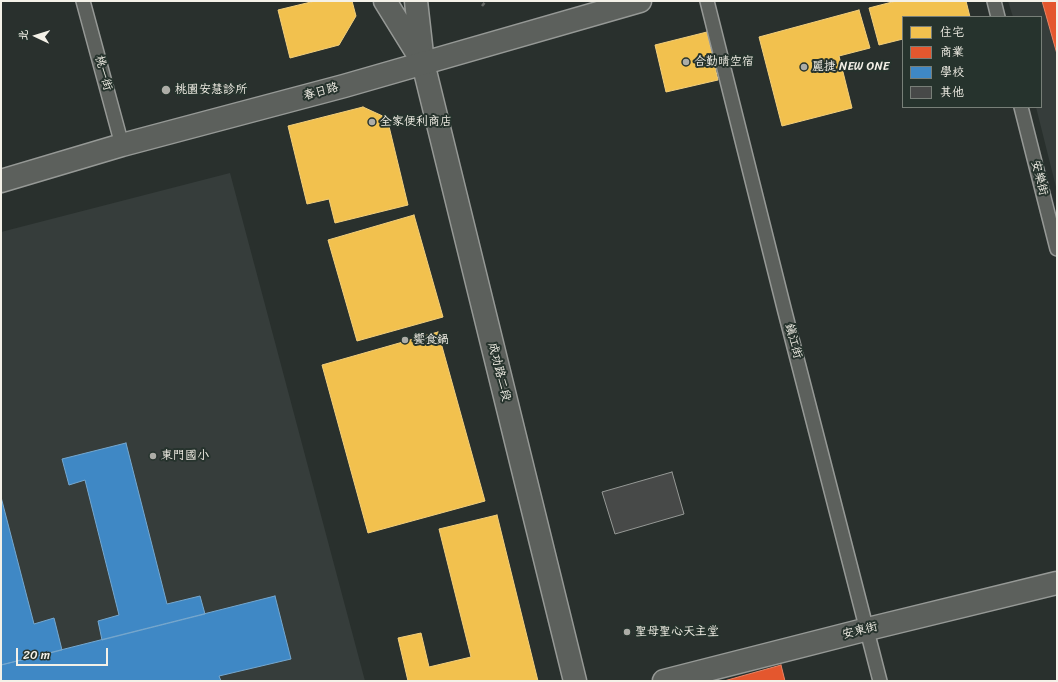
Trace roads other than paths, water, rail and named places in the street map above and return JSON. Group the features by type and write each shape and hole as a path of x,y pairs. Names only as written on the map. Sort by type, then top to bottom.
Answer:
{"street":[{"name":"成功路二段","path":"385,1 423,63"},
{"name":"成功路二段","path":"416,1 423,63 574,681"},
{"name":"春日路","path":"1,181 122,145 344,86 640,1"},
{"name":"安東街","path":"664,681 868,628 1057,583"}],"lane":[{"name":"桃一街","path":"83,1 122,145"},
{"name":"鎮江街","path":"707,1 783,304 868,628 880,681"},
{"path":"994,1 998,16"},
{"name":"安樂街","path":"1021,108 1057,249"}],"place":[{"name":"合勤晴空宿","path":"686,62"},
{"name":"麗捷 NEW ONE","path":"804,67"},
{"name":"桃園安慧診所","path":"166,90"},
{"name":"全家便利商店","path":"372,122"},
{"name":"饗食鍋","path":"405,340"},
{"name":"東門國小","path":"153,456"},
{"name":"聖母聖心天主堂","path":"627,632"}]}
